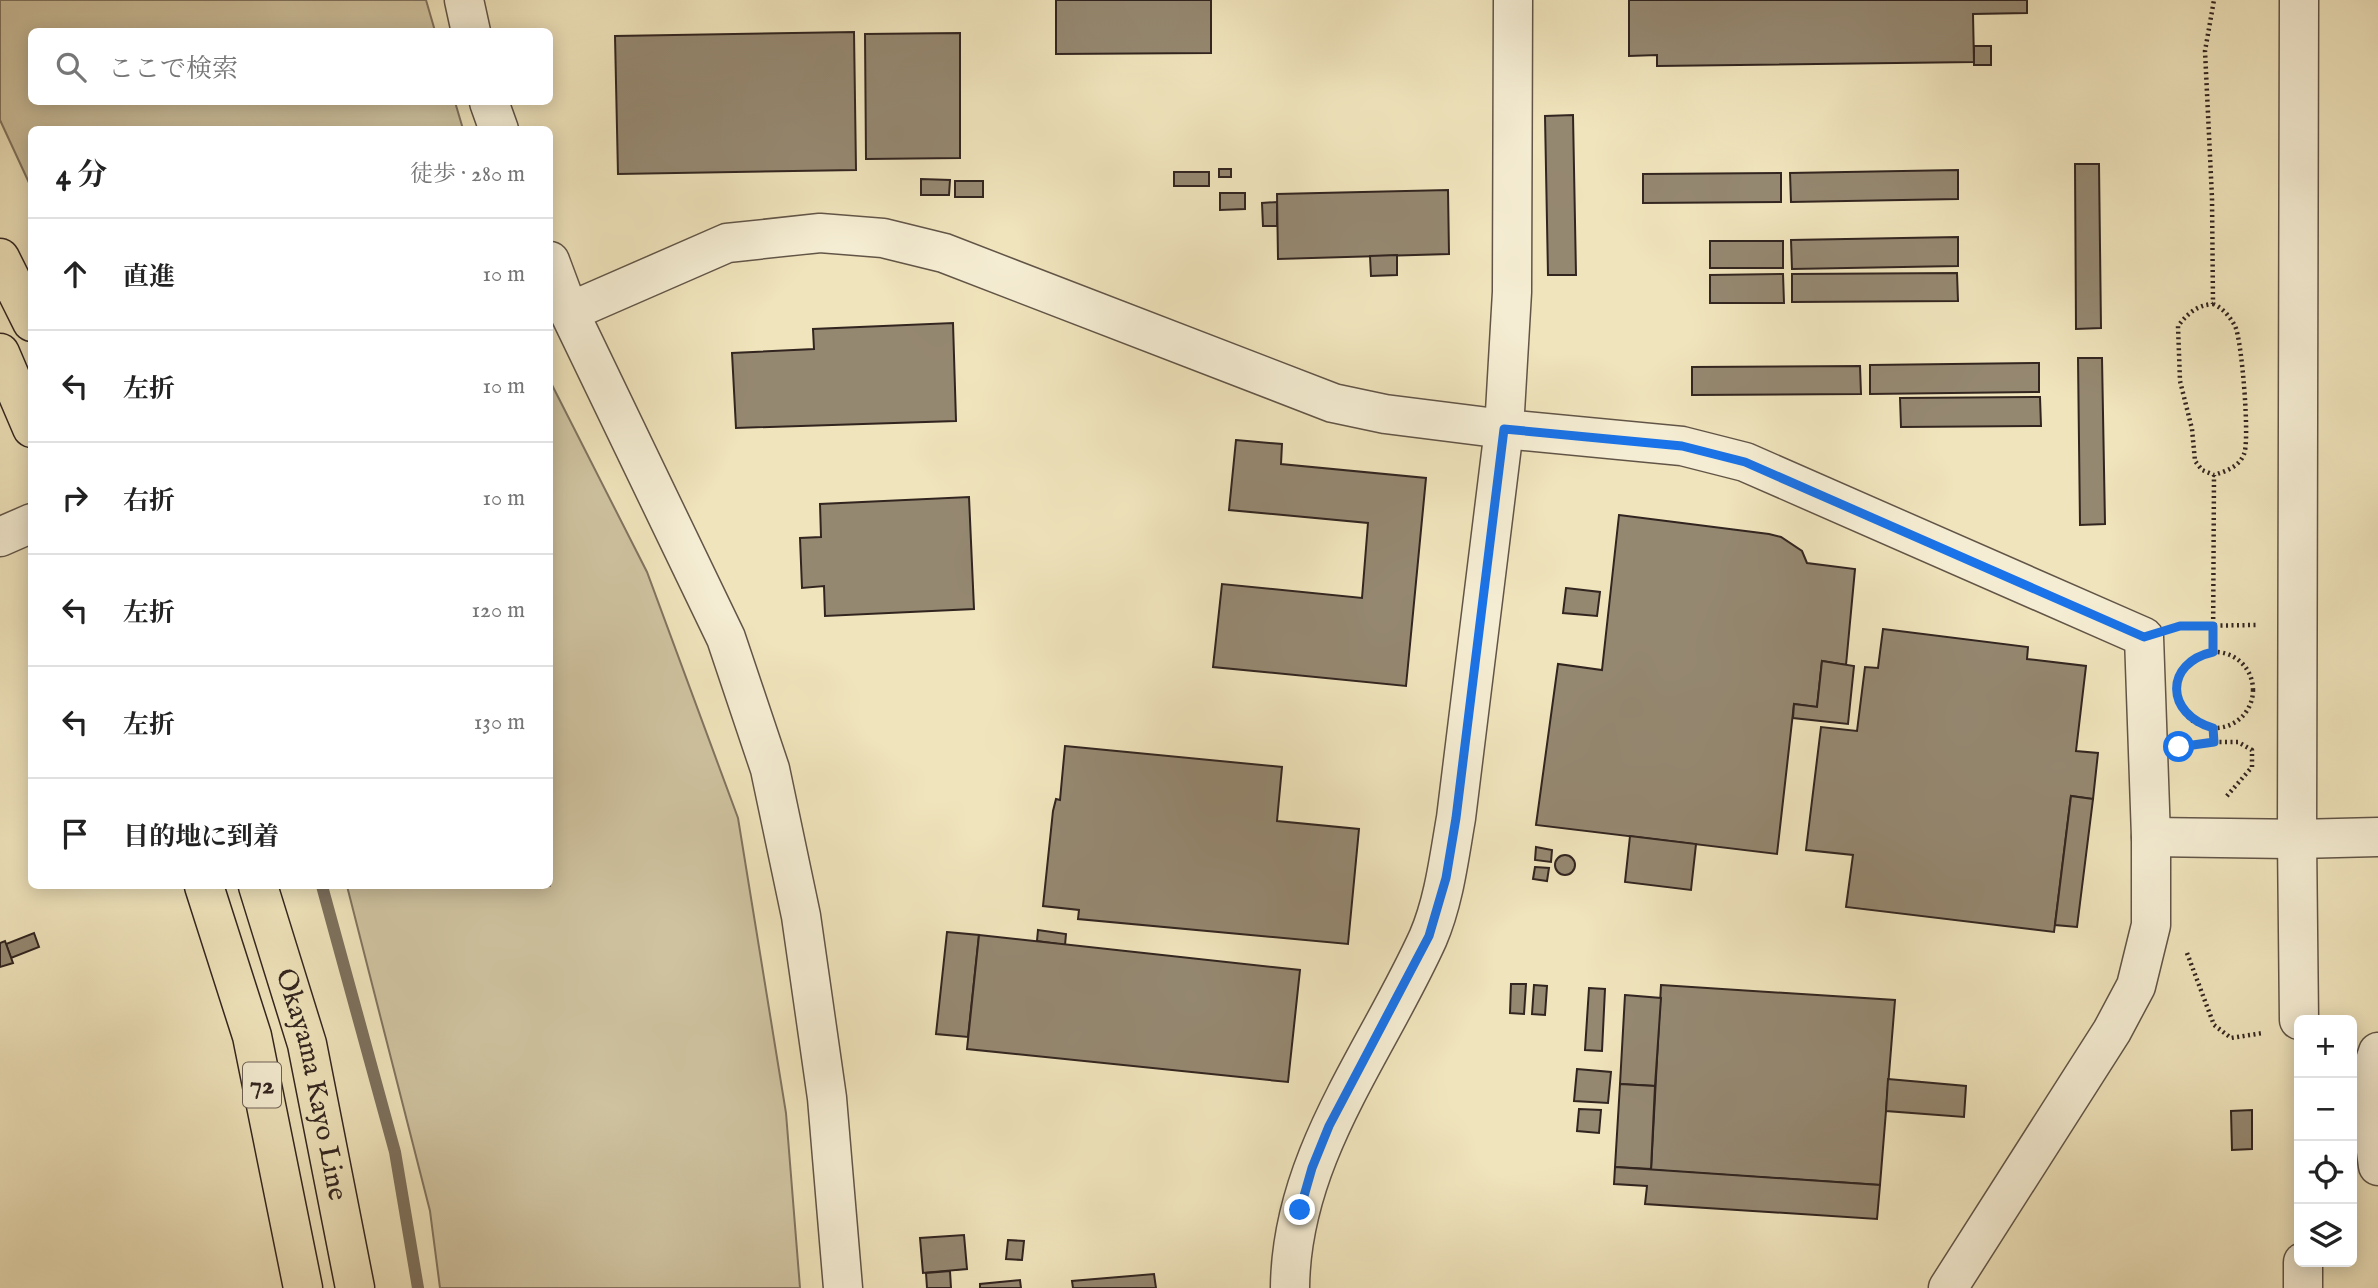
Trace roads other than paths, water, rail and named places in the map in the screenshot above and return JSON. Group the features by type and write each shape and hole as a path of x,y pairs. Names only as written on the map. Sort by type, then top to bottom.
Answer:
{"main road":[{"path":"0,258 28,314"},
{"path":"0,353 28,419"},
{"name":"Okayama Kayo Line","path":"205,889 252,1036 303,1288"},
{"name":"Okayama Kayo Line","path":"259,889 307,1044 355,1288"}],"street":[{"path":"464,0 470,28"},
{"path":"1290,1288 1290,1266 1300,1210 1312,1168 1329,1126 1429,936 1446,878 1456,818 1504,429 1512,292 1513,0"},
{"path":"2285,1026 2297,839 2299,0"},
{"path":"490,105 498,126"},
{"path":"569,312 727,243 820,233 883,238 944,253 1333,403 1385,414 1504,429 1682,446 1745,462 2144,637 2151,837 2151,925 2136,986 2112,1031 1948,1288"},
{"path":"553,269 569,312 726,638 770,769 801,916 825,1085 843,1288"},
{"path":"0,537 28,525"},
{"path":"2151,837 2378,837"},
{"path":"2378,1052 2367,1085 2378,1166"},
{"path":"2303,1267 2303,1288"}],"waterway":[{"path":"323,889 395,1152 418,1288"}]}
